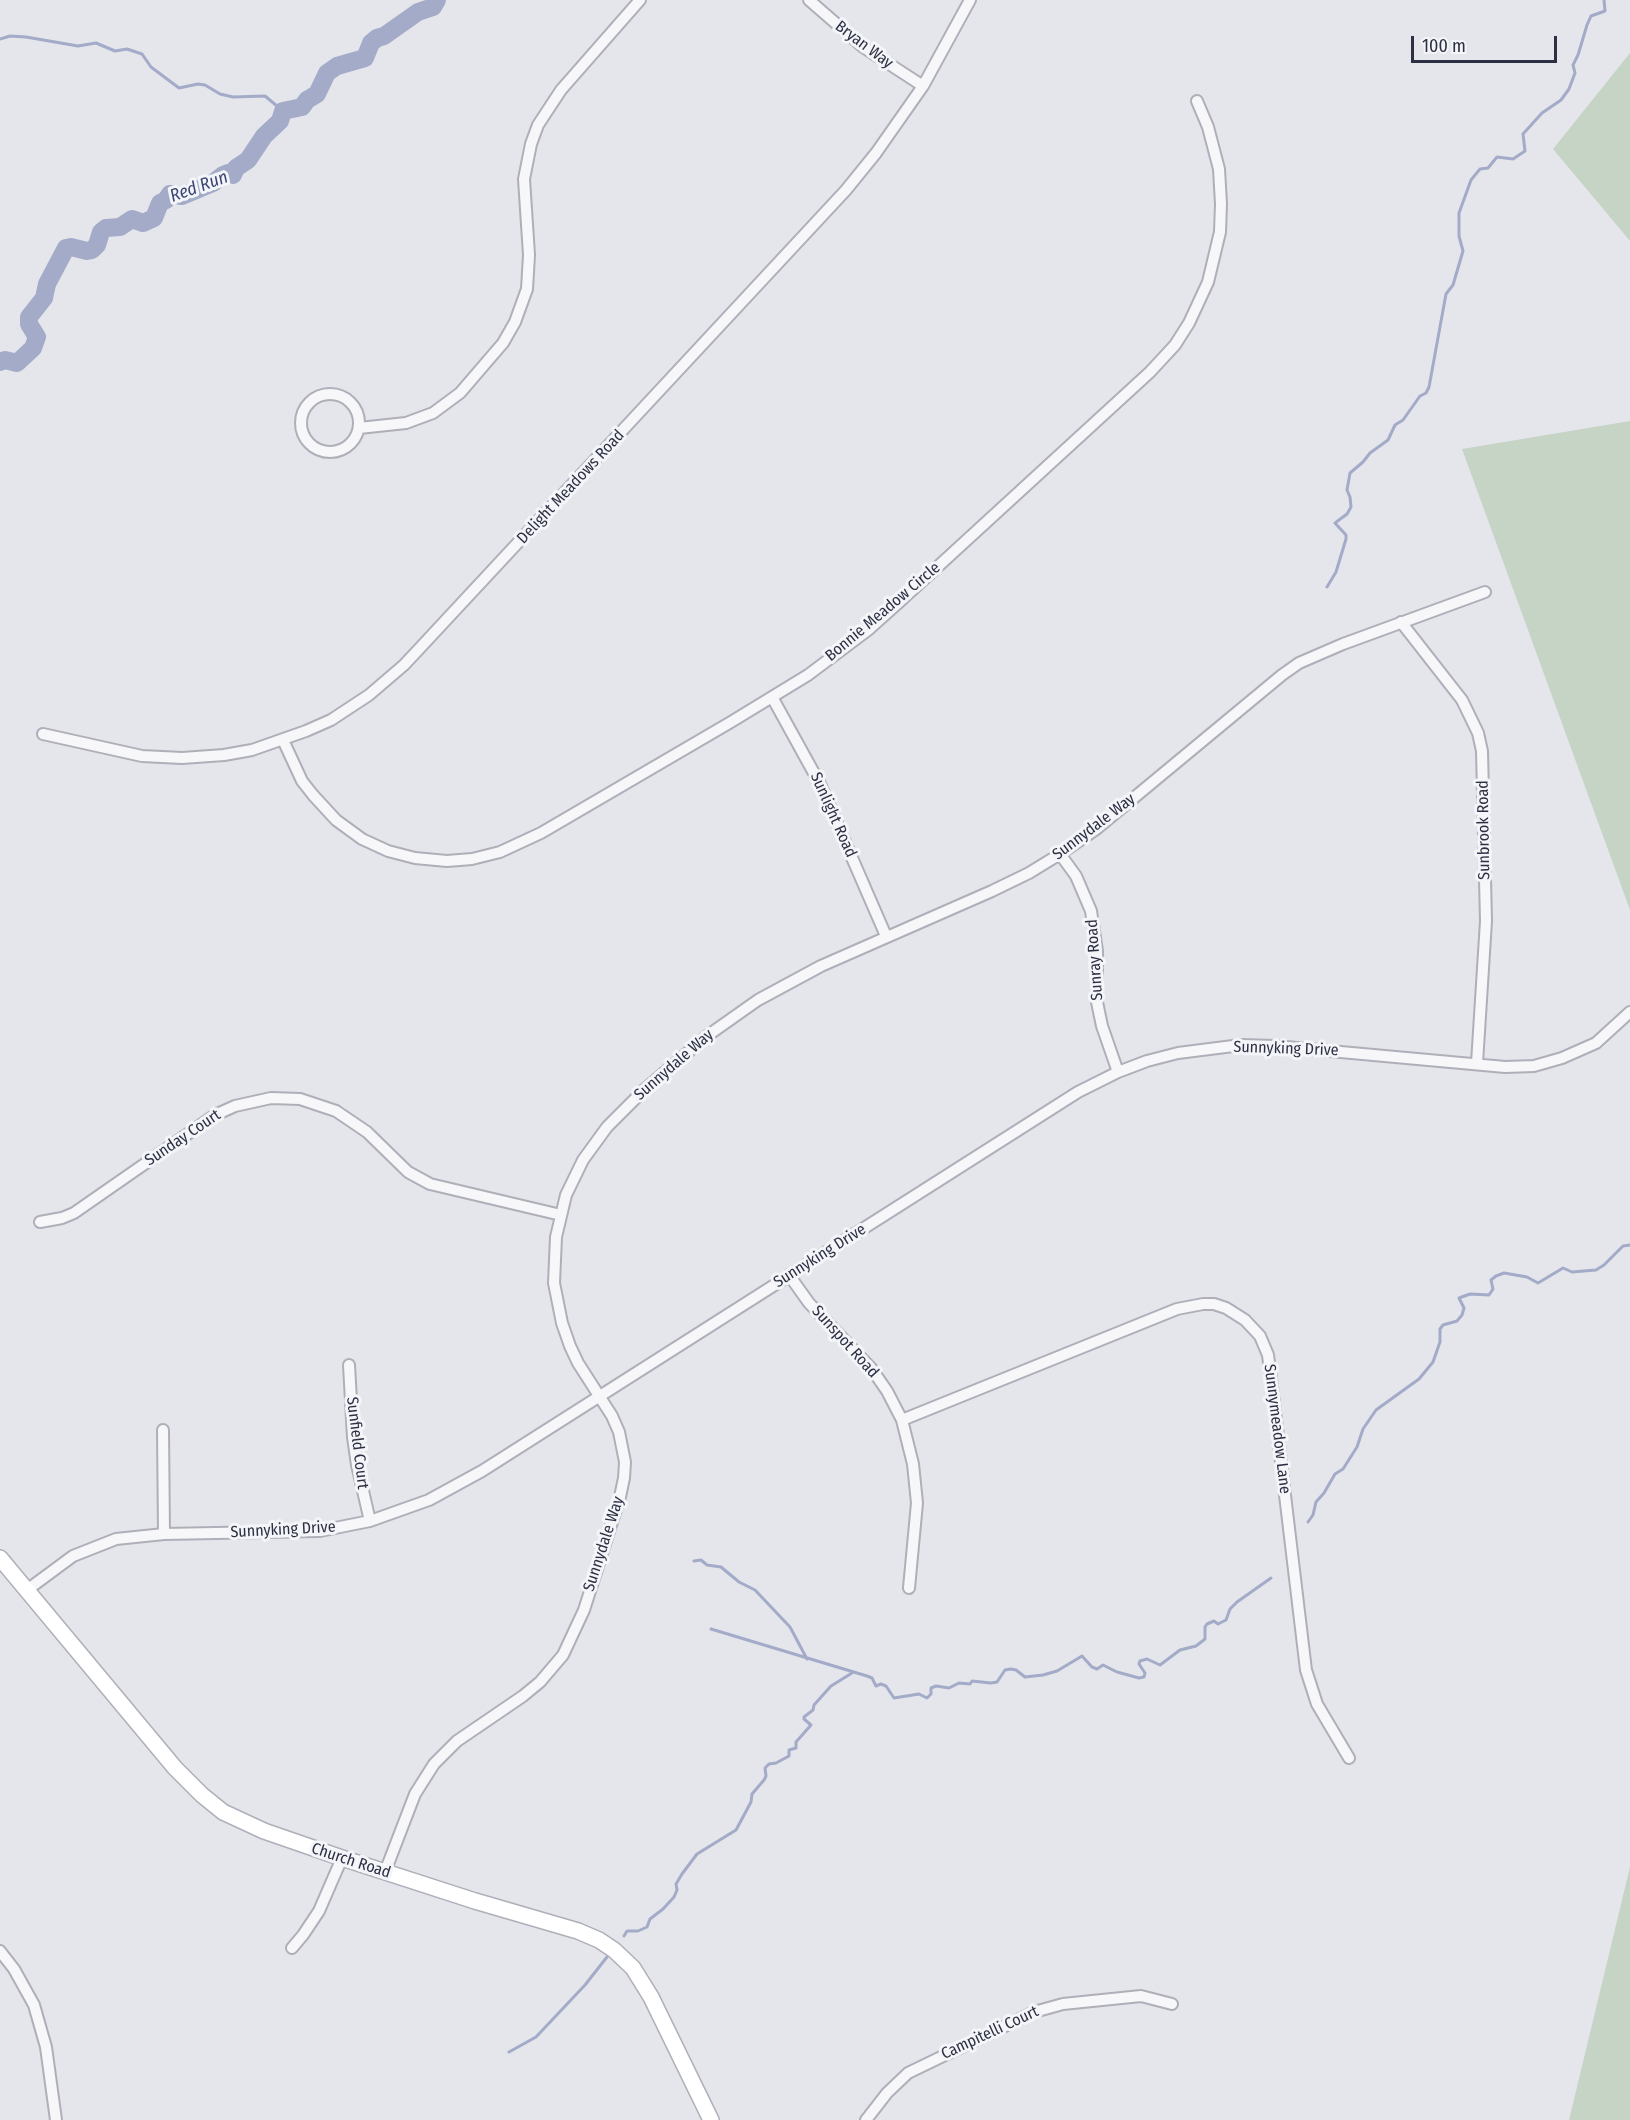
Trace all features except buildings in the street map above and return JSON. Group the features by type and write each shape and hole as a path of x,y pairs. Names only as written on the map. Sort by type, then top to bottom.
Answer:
{"street":[{"path":"359,428 406,423 433,413 460,393 503,343 515,322 527,289 529,255 524,179 531,144 538,125 561,90 640,0"},
{"name":"Bryan Way","path":"809,0 863,47 923,86"},
{"name":"Delight Meadows Road","path":"43,734 142,756 182,758 242,752 283,740 330,720 369,695 404,665 816,224 876,153 923,86 970,0"},
{"name":"Bonnie Meadow Circle","path":"283,740 308,788 323,808 350,831 374,845 403,856 458,861 500,852 530,839 808,675 868,630 1052,463 1150,372 1175,345 1209,282 1220,232 1219,169 1208,128 1197,101"},
{"path":"338,394 348,399 354,406 359,416 359,428 351,444 343,449 327,452 318,449 306,439 301,420 309,402 316,397 338,394"},
{"name":"Sunnydale Way","path":"385,1872 415,1794 434,1764 457,1741 524,1696 540,1682 558,1662 584,1610 624,1478 624,1454 619,1432 599,1395 582,1371 570,1346 557,1304 554,1260 561,1215 573,1179 594,1144 623,1110 677,1060 758,1000 820,966 1010,882 1060,854 1095,830 1299,663 1318,653 1485,592"},
{"name":"Sunbrook Road","path":"1401,622 1462,700 1478,734 1482,751 1486,921 1477,1064"},
{"name":"Sunlight Road","path":"772,697 820,784 886,936"},
{"name":"Sunray Road","path":"1060,854 1076,876 1090,911 1097,951 1097,1002 1102,1026 1118,1072"},
{"name":"Sunnyking Drive","path":"27,1590 63,1562 92,1547 126,1537 164,1534 304,1532 339,1528 411,1508 447,1491 482,1471 1078,1092 1118,1072 1147,1061 1178,1053 1241,1046 1275,1046 1477,1064 1534,1066 1563,1058 1596,1043 1630,1012"},
{"name":"Sunday Court","path":"40,1222 74,1213 224,1110 272,1098 300,1099 336,1111 367,1132 408,1172 430,1184 561,1215"},
{"name":"Sunspot Road","path":"789,1275 809,1303 870,1368 887,1391 902,1419 913,1464 917,1503 909,1588"},
{"name":"Sunnymeadow Lane","path":"902,1419 1177,1309 1214,1304 1226,1308 1245,1320 1260,1336 1268,1355 1306,1670 1317,1704 1349,1758"},
{"name":"Sunfield Court","path":"349,1365 354,1446 370,1521"},
{"path":"163,1430 164,1534"},
{"name":"Church Road","path":"0,1558 175,1768 202,1796 223,1812 242,1822 342,1858 475,1901 568,1927 591,1936 614,1950 633,1968 651,1997 711,2120"},
{"path":"292,1948 319,1911 342,1858"},
{"path":"0,1951 20,1977 34,2005 46,2047 56,2120"},
{"name":"Campitelli Court","path":"866,2120 887,2093 908,2073 1034,2012 1063,2004 1141,1996 1172,2004"}],"green space":[{"path":"1630,53 1630,241 1553,149"},
{"path":"1630,421 1630,910 1462,449"},
{"path":"1630,1867 1630,2120 1569,2120"}],"waterway":[{"name":"Red Run","path":"0,362 5,360 17,363 33,348 37,337 29,324 29,317 44,298 47,284 66,248 92,250 97,245 101,232 106,228 120,227 132,219 143,223 154,218 160,203 170,194 182,196 213,183 223,175 228,173 233,175 236,168 248,160 264,136 280,121 283,111 302,107 307,100 317,94 327,73 337,66 365,58 371,43 377,38 384,36 418,12 433,7 437,0"},
{"path":"1327,587 1336,572 1346,539 1346,535 1335,523 1347,514 1351,507 1347,490 1350,473 1370,453 1388,440 1395,425 1403,420 1429,387 1446,294 1453,285 1463,251 1459,236 1459,213 1471,180 1480,169 1488,168 1497,157 1513,159 1525,151 1523,134 1542,113 1561,100 1569,89 1575,73 1573,65 1587,25 1591,16 1605,11 1604,0"},
{"path":"0,39 10,36 26,37 78,46 96,43 115,51 127,49 142,54 151,67 179,88 198,84 233,97 265,96 283,111"},
{"path":"1308,1522 1313,1515 1316,1502 1335,1474 1343,1469 1357,1447 1363,1429 1376,1410 1419,1379 1433,1362 1440,1342 1440,1329 1443,1325 1457,1321 1462,1315 1464,1308 1459,1298 1470,1294 1489,1295 1493,1289 1491,1280 1504,1273 1527,1277 1538,1283 1563,1268 1572,1272 1596,1270 1623,1246 1630,1245"},
{"path":"694,1561 701,1560 707,1565 721,1567 739,1582 755,1590 790,1627 807,1659"},
{"path":"711,1629 867,1676 872,1678 876,1686 881,1684 886,1686 894,1698 919,1694 927,1698 931,1694 931,1688 936,1686 949,1688 959,1683 970,1684 972,1681 997,1682 1005,1670 1011,1669 1025,1677 1043,1675 1057,1671 1082,1656 1097,1669 1103,1665 1117,1672 1139,1678 1144,1677 1145,1673 1139,1664 1140,1661 1147,1659 1160,1665 1180,1650 1196,1646 1205,1639 1207,1624 1214,1621 1218,1624 1226,1620 1230,1609 1237,1602 1271,1578"},
{"path":"624,1936 627,1931 638,1931 647,1927 650,1919 674,1897 677,1890 676,1884 697,1854 736,1830 751,1802 752,1794 766,1776 765,1768 789,1756 789,1750 796,1748 796,1742 811,1725 804,1717 813,1710 814,1705 831,1686 852,1673"},
{"path":"509,2052 536,2037 585,1985 607,1957"}]}
